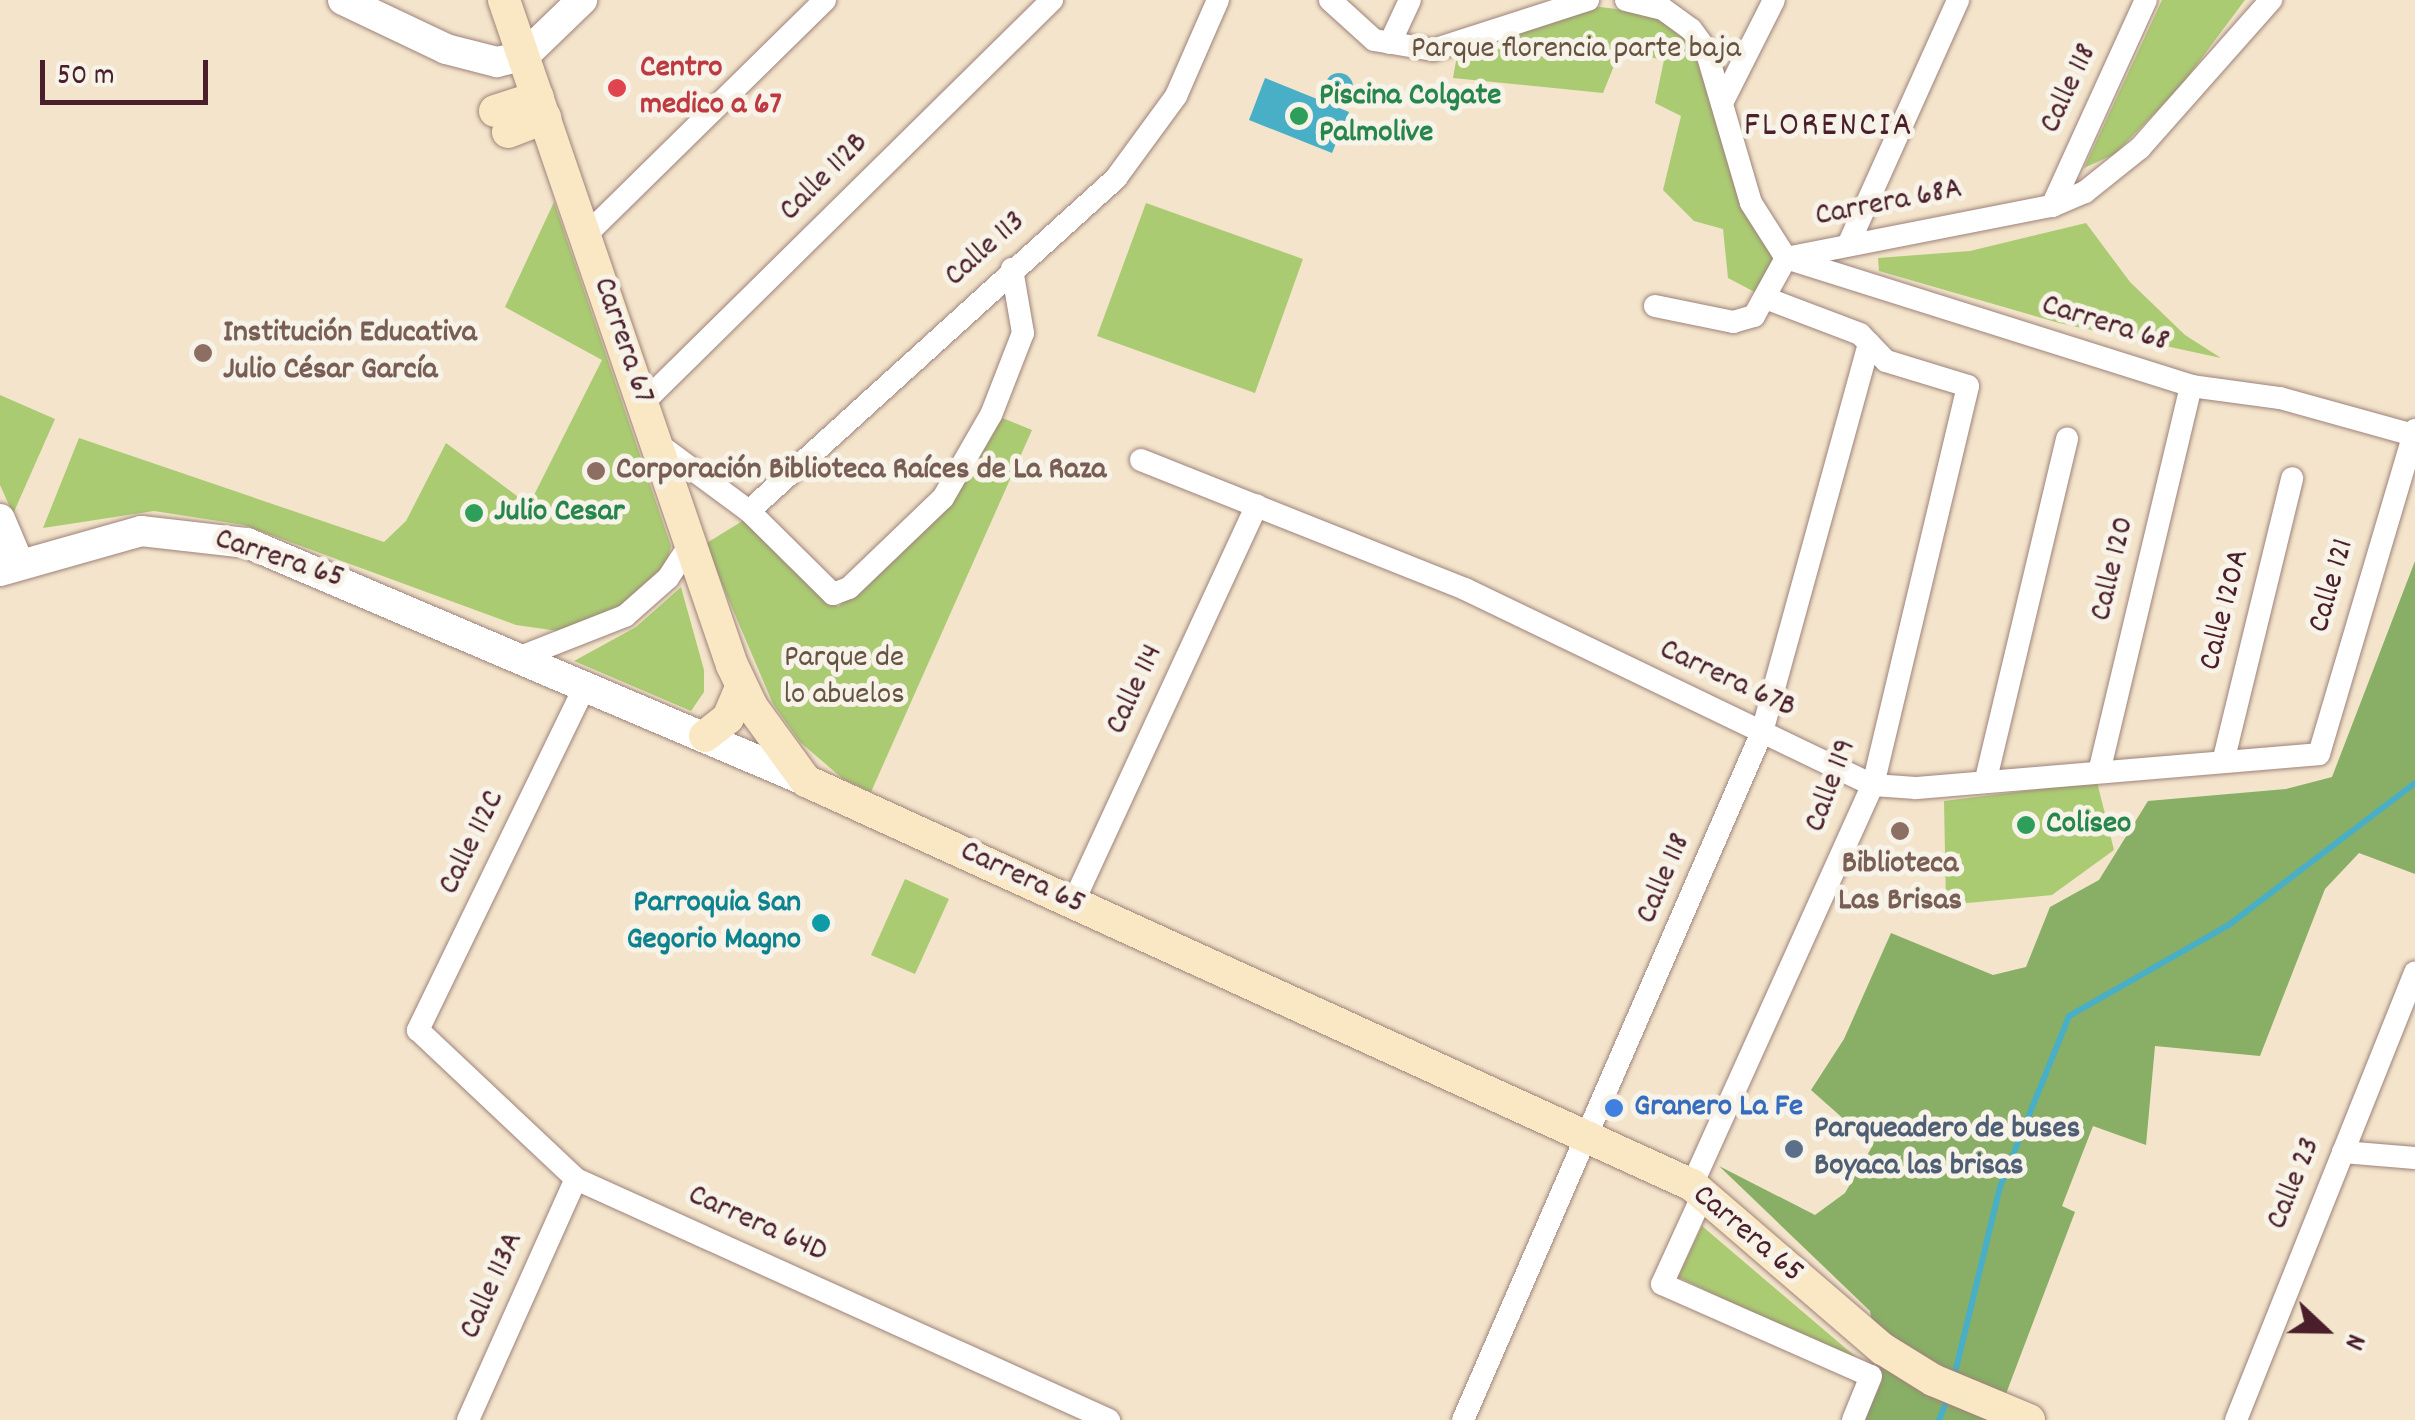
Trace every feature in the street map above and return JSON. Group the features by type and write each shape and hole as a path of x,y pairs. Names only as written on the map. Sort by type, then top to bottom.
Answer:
{"main road":[{"name":"Carrera 67","path":"504,0 741,687 806,780"},
{"path":"502,122 542,107"},
{"path":"704,736 728,718 741,687"},
{"name":"Carrera 65","path":"806,780 1698,1189 1857,1330 1933,1380 2018,1416"}],"street":[{"path":"342,0 476,59 524,56 582,0"},
{"path":"586,235 825,0"},
{"name":"Calle 112B","path":"644,402 1052,0"},
{"name":"Calle 113","path":"748,510 1116,178 1149,138 1176,96 1218,0"},
{"path":"1330,0 1374,40 1433,50 1588,0"},
{"path":"1390,43 1410,0"},
{"name":"Carrera 68A","path":"1626,0 1663,9 1691,29 1706,50 1750,204 1786,258 2052,206 2085,192 2140,148 2271,0"},
{"path":"1722,103 1774,0"},
{"path":"1848,243 1958,0"},
{"name":"Calle 118","path":"2052,206 2146,0"},
{"path":"1655,306 1732,322 1761,308 1786,258"},
{"name":"Carrera 68","path":"1786,258 2192,386 2280,398 2412,432"},
{"path":"658,444 748,510 833,594 848,588 943,498 991,415 1023,333 1012,269"},
{"path":"1761,308 1869,343"},
{"name":"Calle 118","path":"1463,1420 1589,1138 1762,732 1869,343"},
{"name":"Calle 119","path":"1852,1420 1872,1376 1662,1284 1698,1189 1872,785 1968,386 1886,361 1869,343"},
{"name":"Calle 120","path":"2100,768 2192,386"},
{"name":"Calle 121","path":"2320,754 2412,432"},
{"path":"1986,778 2068,438"},
{"name":"Carrera 67B","path":"1141,460 1465,589 1872,785 1916,788 2100,768 2320,754"},
{"name":"Calle 120A","path":"2224,758 2292,478"},
{"name":"Calle 114","path":"1074,902 1258,504"},
{"name":"Carrera 65","path":"0,519 9,567 141,531 216,536 284,556 806,780"},
{"path":"524,656 625,616 668,578 690,544"},
{"name":"Calle 112C","path":"418,1030 586,684"},
{"name":"Calle 23","path":"2236,1420 2415,973"},
{"name":"Carrera 64D","path":"418,1030 576,1180 1109,1420"},
{"path":"2343,1152 2415,1158"},
{"name":"Calle 113A","path":"468,1420 576,1180"}],"green space":[{"path":"2162,0 2245,0 2180,87 2115,154 2084,168"},
{"name":"Parque florencia parte baja","path":"1600,7 1649,13 1687,39 1786,258 1768,299 1728,278 1723,229 1694,221 1663,190 1681,116 1655,103 1664,60 1620,51 1603,93 1453,78 1459,44 1539,13"},
{"path":"554,202 671,546 666,565 632,604 558,631 516,625 244,525 154,511 43,528 79,438 384,542 406,521 446,443 529,505 602,360 505,307"},
{"path":"1146,203 1303,259 1255,393 1097,336"},
{"path":"2086,223 2130,282 2185,335 2221,358 2059,323 1879,271 1878,258 1970,251"},
{"path":"0,395 55,419 13,514 0,485"},
{"name":"Parque de lo abuelos","path":"995,415 1032,430 871,792 843,779 800,742 773,704 705,544 749,517 838,607 948,502"},
{"path":"2415,561 2415,874 2359,853 2325,889 2260,1056 2155,1046 2146,1145 2093,1126 2062,1206 2075,1212 1996,1420 1865,1420 1882,1380 1870,1311 1719,1166 1815,1215 1845,1193 1873,1145 1811,1090 1844,1039 1891,933 1993,975 2026,967 2050,907 2099,880 2148,801 2286,789 2332,777"},
{"path":"681,587 704,670 704,692 691,711 574,661 636,627"},
{"name":"Coliseo","path":"2097,782 2114,850 2052,895 1946,905 1944,801"},
{"path":"905,879 949,899 915,974 871,955"},
{"path":"1702,1226 1870,1369 1678,1277"}],"water":[{"path":"1339,73 1349,77 1353,87 1349,97 1339,101 1329,97 1325,87 1329,77"},
{"name":"Piscina Colgate Palmolive","path":"1265,78 1349,112 1332,153 1249,120"}],"waterway":[{"path":"1954,1377 2000,1187 2069,1016 2230,924 2415,783"},
{"path":"1939,1420 1948,1398"}],"place":[{"name":"Centro medico a 67","path":"617,88"},
{"name":"Piscina Colgate Palmolive","path":"1299,116"},
{"name":"Institución Educativa Julio César García","path":"203,353"},
{"name":"Corporación Biblioteca Raíces de La Raza","path":"596,471"},
{"name":"Julio Cesar","path":"474,513"},
{"name":"Coliseo","path":"2026,825"},
{"name":"Biblioteca Las Brisas","path":"1900,831"},
{"name":"Parroquia San Gegorio Magno","path":"821,923"},
{"name":"Granero La Fe","path":"1614,1108"},
{"name":"Parqueadero de buses Boyaca las brisas","path":"1794,1149"}],"district":[{"name":"FLORENCIA","path":"1829,127"}]}
